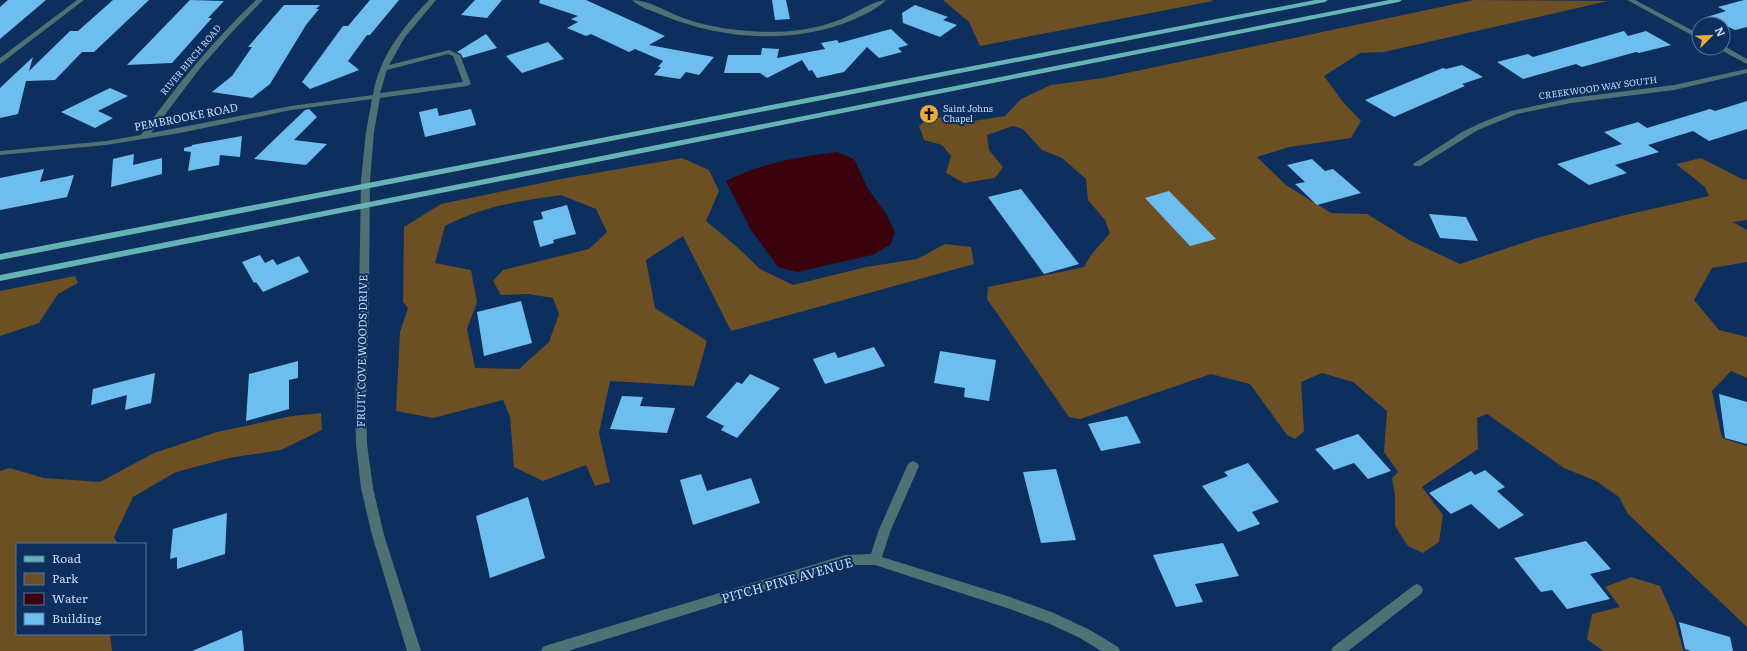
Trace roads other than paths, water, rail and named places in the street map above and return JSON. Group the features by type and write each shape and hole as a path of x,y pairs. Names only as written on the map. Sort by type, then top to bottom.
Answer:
{"main road":[{"path":"0,257 1325,0"},
{"path":"0,278 1399,0"},
{"path":"957,71 966,86"}],"street":[{"path":"0,62 81,0"},
{"name":"RIVER BIRCH ROAD","path":"144,137 191,73 226,33 260,0"},
{"name":"FRUIT COVE WOODS DRIVE","path":"414,651 382,550 370,504 363,466 360,418 364,300 364,205 370,131 380,78 403,36 433,0"},
{"path":"635,0 697,24 731,31 763,34 801,31 840,23 867,11 883,0"},
{"path":"1630,0 1691,32"},
{"name":"PEMBROOKE ROAD","path":"0,153 60,148 144,137 291,108 466,84 456,55 449,52 385,68"},
{"path":"1731,53 1747,62"},
{"name":"CREEKWOOD WAY SOUTH","path":"1416,164 1472,129 1497,118 1525,110 1585,98 1650,91 1699,83 1747,70"},
{"path":"875,560 884,532 913,466"},
{"name":"PITCH PINE AVENUE","path":"548,651 845,560 865,559 875,560 1010,603 1054,619 1085,634 1113,651"},
{"path":"1338,651 1418,590"}],"water":[{"path":"837,152 854,159 868,189 887,215 895,233 890,245 872,255 797,272 778,267 751,230 726,181 766,165"}],"place":[{"name":"Saint Johns Chapel","path":"929,114"}]}
